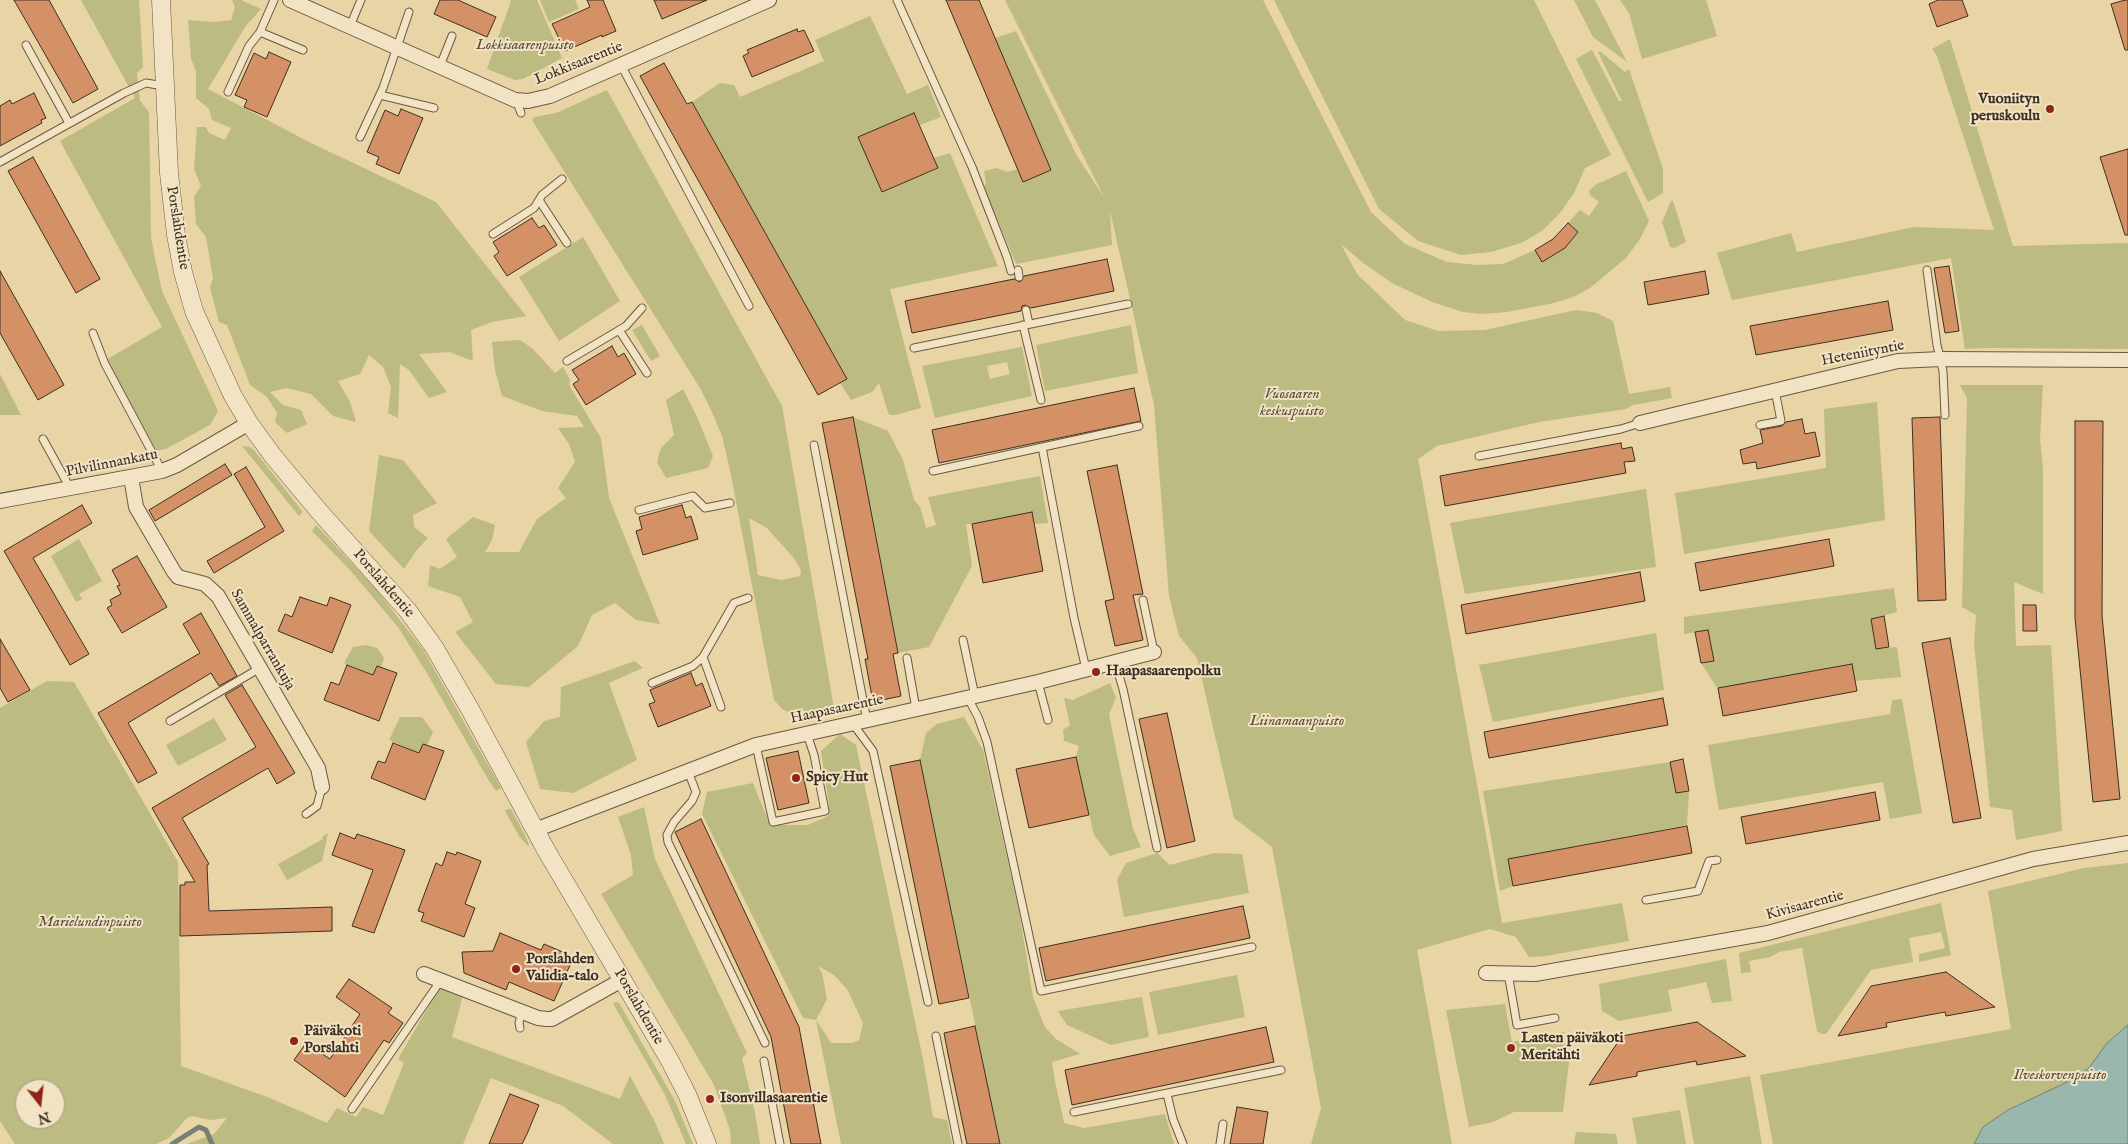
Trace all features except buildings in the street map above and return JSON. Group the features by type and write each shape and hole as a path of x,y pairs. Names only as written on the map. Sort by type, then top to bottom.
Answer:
{"street":[{"name":"Porslahdentie","path":"161,0 171,196 183,272 194,310 233,396 249,423 273,456 318,510 408,611 434,647 471,710 535,830 687,1094 702,1129 706,1144"},
{"name":"Lokkisaarentie","path":"290,0 315,8 350,26 440,66 518,106 528,101 550,96 769,0"},
{"name":"Heteniityntie","path":"1640,422 1898,362 1941,359 2128,360"},
{"name":"Pilvilinnankatu","path":"0,501 162,472 249,423"},
{"name":"Sammalparrankuja","path":"131,477 136,507 174,572 178,577 205,584 213,590 318,768 322,787"},
{"name":"Haapasaarentie","path":"535,830 756,745 1038,682 1154,652"},
{"name":"Kivisaarentie","path":"1486,973 1535,974 1768,934 2033,859 2128,842"},
{"path":"424,974 538,1018 552,1019 622,980"}],"lane":[{"path":"228,92 249,46 260,32 274,0"},
{"path":"350,26 361,0"},
{"path":"897,0 972,166 1007,256 1016,273"},
{"path":"360,137 380,95 409,12"},
{"path":"260,32 303,50"},
{"path":"440,66 452,36"},
{"path":"26,45 69,123"},
{"path":"620,65 750,306"},
{"path":"0,162 124,93 146,83 165,86"},
{"path":"380,95 434,108"},
{"path":"493,234 534,208 539,200 562,179"},
{"path":"539,200 567,244"},
{"path":"1926,270 1937,345 1941,359 1945,415"},
{"path":"914,348 1128,304"},
{"path":"568,361 626,326 642,308"},
{"path":"1026,310 1026,325 1041,400"},
{"path":"619,330 646,373"},
{"path":"93,333 105,364 162,472"},
{"path":"1760,425 1781,421 1775,390"},
{"path":"1479,456 1622,429 1640,422"},
{"path":"933,471 1139,426"},
{"path":"43,438 70,488"},
{"path":"814,445 860,722 874,752 928,1002"},
{"path":"1042,447 1074,618 1086,669"},
{"path":"638,510 693,496 705,508 730,503"},
{"path":"652,683 693,666 703,658 734,602 748,598"},
{"path":"1142,600 1154,652"},
{"path":"963,640 971,697 988,742 1041,991 1252,947"},
{"path":"703,658 721,707"},
{"path":"907,658 916,709"},
{"path":"1115,662 1123,689 1157,848"},
{"path":"170,721 260,668"},
{"path":"1038,682 1048,720"},
{"path":"756,745 773,822 825,811 814,755 807,734"},
{"path":"688,771 696,792 692,801 674,822 667,835 668,842 764,1043"},
{"path":"306,814 317,806 322,787"},
{"path":"1646,900 1698,891 1709,861 1717,860"},
{"path":"1508,973 1517,1025 1555,1018"},
{"path":"352,1109 441,980"},
{"path":"520,1028 519,1023 522,1011"},
{"path":"936,1036 958,1144"},
{"path":"764,1061 780,1144"},
{"path":"1074,1112 1281,1070"},
{"path":"1167,1094 1173,1119 1183,1144"},
{"path":"1220,1144 1223,1124"}],"green space":[{"path":"81,0 139,0 143,67 137,73 140,101 149,112 151,237 155,258 162,291 218,411 210,425 166,449 155,451 106,360 162,327 60,141 135,98"},
{"path":"232,0 241,0 261,9 245,27 208,89 313,144 436,202 526,316 492,322 471,330 473,361 449,352 419,354 447,392 429,398 409,370 400,364 398,418 388,413 391,387 383,367 369,355 360,374 338,381 350,402 356,422 333,416 311,394 286,388 270,392 283,405 301,410 307,424 287,433 275,422 277,413 267,397 250,385 227,325 219,322 210,288 213,278 206,237 196,224 194,197 201,186 194,169 197,127 206,127 209,133 225,140 231,128 212,120 209,109 196,98 196,71 191,59 188,20 214,22 231,20 235,7"},
{"name":"Lokkisaarenpuisto","path":"509,0 537,0 562,58 523,79 515,80 487,69 511,1"},
{"path":"540,0 575,0 579,9 549,22"},
{"name":"Vuosaaren keskuspuisto","path":"1005,0 1263,0 1371,212 1405,244 1447,262 1477,265 1503,264 1535,250 1543,262 1566,246 1578,233 1568,223 1580,210 1589,216 1599,202 1590,195 1589,191 1595,185 1626,171 1649,221 1640,239 1626,258 1590,288 1573,297 1554,303 1507,312 1482,314 1463,312 1432,302 1392,283 1362,262 1341,244 1357,274 1405,320 1438,331 1485,330 1576,310 1597,313 1613,321 1629,394 1670,387 1672,398 1633,405 1626,409 1539,422 1437,446 1418,459 1502,923 1622,903 1629,941 1546,956 1529,957 1516,937 1490,929 1417,950 1452,1144 1311,1144 1321,1108 1272,847 1234,818 1197,658 1179,636 1169,596 1154,405 1110,211 1112,245 1016,264 984,188 986,182 984,171 997,168 1007,172 1018,169 1023,181 1051,170 995,38 1016,31 1077,156 1105,199"},
{"path":"1274,0 1534,0 1611,155 1585,168 1574,193 1560,213 1542,231 1521,243 1491,252 1461,255 1418,241 1379,209"},
{"path":"1574,0 1595,0 1627,62 1593,37"},
{"path":"1620,0 1706,0 1717,36 1642,59 1629,13"},
{"path":"870,16 907,94 928,85 941,117 920,125 914,113 859,137 882,192 938,169 934,158 950,153 998,266 890,289 921,408 895,415 889,415 879,383 872,392 851,400 840,383 846,379 692,102 720,83 734,85 740,97 824,61 815,40"},
{"path":"1950,39 2013,246 2128,243 2128,349 1965,349 1951,258 1732,300 1717,253 1791,233 1797,252 1914,227 1994,230 1937,56 1932,49"},
{"path":"1592,50 1619,101 1622,101 1598,52 1600,51 1625,72 1629,69 1663,169 1663,193 1648,202 1576,59"},
{"path":"607,90 782,406 835,714 807,719 797,717 782,709 774,700 722,436 700,388 532,120 534,117 556,113","holes":["749,518 767,528 793,557 801,570 800,576 781,580 758,575"]},
{"path":"1671,201 1673,201 1686,242 1674,248 1670,247 1662,222"},
{"path":"583,237 620,301 559,341 519,277"},
{"path":"642,325 660,356 651,361 632,330"},
{"path":"1131,325 1138,373 1045,391 1036,345"},
{"path":"520,340 533,349 555,373 563,367 570,380 569,385 601,438 609,498 660,624 636,620 615,603 592,615 578,646 529,687 496,684 455,632 473,622 460,597 428,586 430,565 440,569 457,557 446,539 473,517 495,525 492,540 485,552 519,552 537,519 566,498 558,488 575,462 569,444 558,428 584,427 577,416 542,411 502,396 495,370 492,342"},
{"path":"1022,347 1032,396 935,418 922,366","holes":["1007,362 1010,374 990,379 987,366"]},
{"path":"0,374 21,415 0,415"},
{"path":"1960,385 2043,385 2040,440 2043,469 2043,594 2014,582 2016,646 2051,645 2062,831 2016,840 2012,810 1990,807 1974,643 1976,615 1962,607 1967,398"},
{"path":"683,389 713,456 708,468 666,478 657,462 661,448 674,435 666,400"},
{"path":"1877,402 1885,520 1684,554 1675,493 1826,468 1824,409"},
{"path":"853,417 888,431 903,460 914,500 920,507 926,528 936,525 928,497 1040,476 1048,523 966,524 972,566 929,647 898,653"},
{"path":"242,446 250,447 254,450 303,512 299,516"},
{"path":"379,455 403,460 437,503 413,515 414,527 428,538 416,551 404,569 369,531"},
{"path":"1646,489 1656,567 1465,594 1450,523"},
{"path":"316,525 376,589 424,651 501,788 496,791 489,781 398,627 349,569 312,531"},
{"path":"79,539 102,581 79,594 82,599 76,602 51,556"},
{"path":"1894,588 1897,612 1871,619 1876,649 1897,647 1901,677 1855,681 1852,664 1718,689 1701,663 1714,661 1708,630 1684,634 1684,617"},
{"path":"1656,633 1664,690 1493,722 1479,665"},
{"path":"366,645 377,648 384,658 381,667 377,666 373,675 344,663 353,647"},
{"path":"635,661 643,668 609,683 637,760 573,793 540,789 526,742 544,721 560,717 561,687"},
{"name":"Marielundinpuisto","path":"47,681 74,682 178,862 181,1066 270,1098 327,1123 337,1108 356,1117 363,1107 383,1115 404,1063 398,1059 441,985 463,995 452,1037 620,1099 630,1076 655,1122 664,1144 613,1144 563,1106 491,1078 463,1144 187,1144 214,1134 227,1118 210,1120 192,1116 187,1118 169,1138 156,1144 15,1144 0,1121 0,708"},
{"path":"1110,683 1116,698 1109,714 1133,829 1141,847 1110,856 1094,835 1076,757 1079,746 1064,741 1063,730 1070,725 1064,698 1073,700"},
{"path":"1902,699 1922,813 1890,819 1883,782 1719,810 1708,745 1890,714 1892,700"},
{"path":"400,717 422,717 433,732 427,745 423,744 419,753 389,740"},
{"path":"964,717 983,750 1019,911 1033,997 1045,1027 1056,1039 1080,1054 1052,1062 1064,1123 1084,1128 1165,1114 1174,1144 1000,1144 920,760 926,733 937,724"},
{"path":"214,718 227,740 178,766 166,745"},
{"path":"840,734 856,745 923,1059 933,1117 947,1120 952,1144 841,1144 816,1020 803,1018 702,814 707,792 753,783 770,825 808,825 828,816 829,805 821,751","holes":["818,966 834,975 847,989 863,1023 859,1040 852,1043 831,1043 816,1020 827,999 822,973"]},
{"path":"1670,762 1676,792 1689,791 1687,825 1508,859 1513,886 1500,891 1483,791"},
{"path":"644,807 655,859 747,1053 742,1058 760,1144 731,1144 730,1130 714,1085 601,894 633,875 631,855 618,817"},
{"path":"511,809 525,835 528,846 519,836 505,811"},
{"path":"328,833 322,861 287,880 278,864 323,839 322,837"},
{"path":"1157,853 1170,865 1214,853 1242,854 1249,893 1124,917 1117,880 1126,863"},
{"name":"Ilveskorvenpuisto","path":"2128,863 2128,1144 1773,1144 1760,1075 2011,1029 1988,891 2084,868"},
{"path":"1941,903 1951,955 1919,962 1919,954 1945,948 1941,932 1909,938 1913,962 1871,970 1826,1034 1821,1034 1817,1031 1802,948 1779,952 1770,957 1749,961 1751,972 1741,973 1739,953"},
{"path":"1726,959 1732,1001 1712,1003 1706,982 1668,990 1672,1011 1619,1021 1602,1011 1599,984"},
{"path":"1237,975 1245,1017 1158,1035 1149,992"},
{"path":"1142,997 1149,1037 1111,1045 1067,1025 1058,1011"},
{"path":"613,1003 619,1003 675,1101 693,1144 686,1144 665,1095"},
{"path":"1505,1004 1512,1042 1564,1032 1569,1062 1563,1112 1514,1112 1493,1122 1469,1127 1446,1010"},
{"path":"1750,1076 1762,1144 1694,1144 1684,1088"},
{"path":"1680,1110 1686,1144 1637,1144 1632,1118"},
{"path":"1576,1132 1616,1134 1618,1144 1574,1144"}],"water":[{"path":"2128,1025 2128,1144 1974,1144 1983,1127 2008,1110 2065,1083 2089,1068 2107,1043"}],"waterway":[{"path":"172,1144 199,1127 206,1130 212,1144"}],"place":[{"name":"Vuoniityn peruskoulu","path":"2050,109"},
{"name":"Haapasaarenpolku","path":"1096,672"},
{"name":"Spicy Hut","path":"796,778"},
{"name":"Porslahden Validia-talo","path":"516,969"},
{"name":"Päiväkoti Porslahti","path":"294,1041"},
{"name":"Lasten päiväkoti Meritähti","path":"1511,1048"},
{"name":"Isonvillasaarentie","path":"710,1099"}],"park label":[{"name":"Liinamaanpuisto","path":"1297,722"}]}
